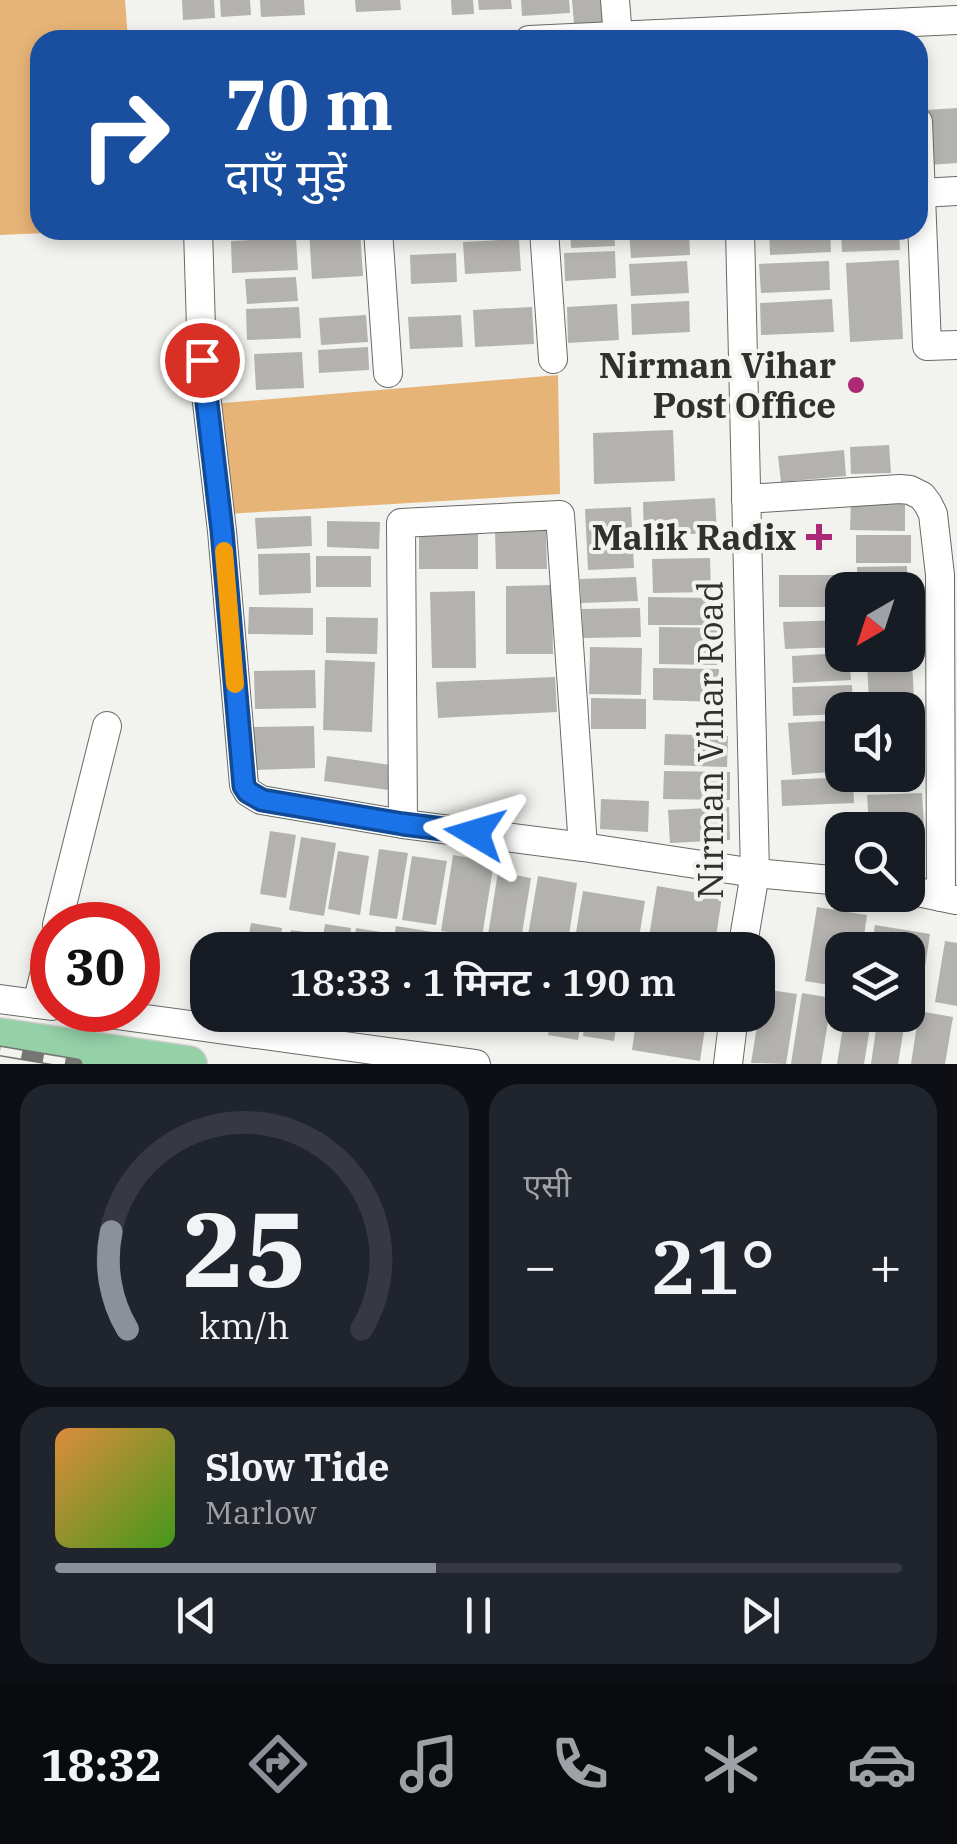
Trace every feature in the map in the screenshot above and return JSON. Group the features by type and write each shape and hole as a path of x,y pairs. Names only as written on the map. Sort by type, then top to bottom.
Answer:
{"main road":[{"path":"0,1036 58,1055 189,1064"}],"street":[{"path":"615,0 617,30"},
{"path":"918,30 957,20"},
{"path":"928,193 957,191"},
{"path":"198,240 202,360 222,531 244,786 248,792 262,800 403,824 825,879"},
{"path":"379,240 388,373"},
{"path":"545,240 553,360"},
{"name":"Nirman Vihar Road","path":"740,240 755,873 745,932"},
{"path":"922,240 927,346 957,344"},
{"path":"746,499 900,489 922,496 928,504 948,576 949,898"},
{"path":"403,824 401,523 560,515 583,847"},
{"path":"63,902 106,726"},
{"path":"0,999 30,1003"},
{"path":"160,1021 476,1064"},
{"path":"728,1064 732,1032"}],"shaded area":[{"path":"0,0 125,0 127,30 30,30 30,234 0,235"},
{"path":"558,375 560,494 209,515 200,405"}],"building":[{"path":"182,0 214,0 215,18 183,20"},
{"path":"220,0 250,0 251,15 221,17"},
{"path":"260,0 304,0 305,15 261,17"},
{"path":"355,0 400,0 401,10 356,12"},
{"path":"451,0 473,0 474,14 452,15"},
{"path":"478,0 511,0 512,9 479,10"},
{"path":"521,0 569,0 570,13 522,16"},
{"path":"572,0 606,0 607,22 574,24"},
{"path":"957,108 957,163 929,165 928,110"},
{"path":"296,240 298,270 232,273 231,241"},
{"path":"310,240 361,240 363,276 312,279"},
{"path":"519,240 521,271 465,274 463,242"},
{"path":"571,240 615,240 615,246 571,248"},
{"path":"630,240 689,240 690,255 631,258"},
{"path":"769,240 830,240 831,252 770,255"},
{"path":"841,240 900,240 900,250 842,252"},
{"path":"615,251 616,278 565,281 564,253"},
{"path":"456,253 457,282 411,284 410,255"},
{"path":"899,260 903,339 850,342 846,263"},
{"path":"687,261 689,293 631,296 629,264"},
{"path":"829,261 830,290 761,293 759,264"},
{"path":"296,277 298,301 247,304 245,279"},
{"path":"832,299 834,332 761,335 760,303"},
{"path":"689,301 690,332 632,335 631,304"},
{"path":"617,304 619,340 568,343 567,307"},
{"path":"299,307 301,338 247,340 246,309"},
{"path":"532,307 534,344 475,347 473,310"},
{"path":"366,315 368,342 321,345 319,318"},
{"path":"461,315 463,347 410,349 408,317"},
{"path":"368,347 369,370 319,373 318,350"},
{"path":"302,352 304,388 256,390 254,354"},
{"path":"673,430 675,481 594,484 593,433"},
{"path":"889,445 891,473 851,474 850,447"},
{"path":"844,450 846,476 781,482 778,456"},
{"path":"715,498 717,533 644,536 643,502"},
{"path":"851,499 905,500 905,531 850,530"},
{"path":"631,507 634,568 588,570 585,509"},
{"path":"311,516 312,546 257,549 255,518"},
{"path":"327,521 380,522 379,549 327,547"},
{"path":"495,530 546,530 547,569 496,569"},
{"path":"419,532 478,532 478,569 419,569"},
{"path":"856,535 911,535 911,563 856,563"},
{"path":"310,553 311,593 259,595 258,554"},
{"path":"316,556 371,556 371,587 316,587"},
{"path":"710,558 711,592 653,593 652,559"},
{"path":"907,566 907,572 857,572 857,567"},
{"path":"779,575 825,575 825,607 779,607"},
{"path":"636,577 638,601 581,603 580,579"},
{"path":"552,585 553,654 506,654 506,586"},
{"path":"475,591 476,668 432,668 430,592"},
{"path":"648,597 714,598 714,625 648,625"},
{"path":"249,607 313,608 313,635 248,634"},
{"path":"640,608 641,637 583,638 582,609"},
{"path":"326,617 378,618 377,654 326,653"},
{"path":"825,621 825,648 785,649 783,622"},
{"path":"659,627 717,628 717,665 659,664"},
{"path":"590,647 642,648 641,695 589,694"},
{"path":"825,654 825,672 850,672 851,680 793,683 792,656"},
{"path":"325,660 375,662 372,732 323,730"},
{"path":"653,668 719,669 718,702 653,700"},
{"path":"315,670 316,708 255,709 254,671"},
{"path":"867,672 913,672 914,692 868,692"},
{"path":"555,677 557,712 438,718 436,682"},
{"path":"852,685 852,692 825,692 825,715 793,716 792,687"},
{"path":"591,698 646,699 646,729 591,729"},
{"path":"825,721 825,772 792,775 788,723"},
{"path":"314,726 315,768 255,770 253,727"},
{"path":"665,734 728,736 727,767 664,765"},
{"path":"327,756 391,765 388,790 324,781"},
{"path":"664,771 730,772 730,800 663,799"},
{"path":"825,778 825,792 854,792 854,803 782,806 781,780"},
{"path":"922,793 923,812 868,812 867,795"},
{"path":"601,799 649,801 648,832 600,829"},
{"path":"729,807 730,840 670,843 668,810"},
{"path":"270,831 296,835 286,898 260,894"},
{"path":"301,837 336,843 324,916 289,910"},
{"path":"379,849 408,853 397,919 369,915"},
{"path":"338,851 369,856 360,915 328,909"},
{"path":"453,855 494,862 483,932 441,931"},
{"path":"412,856 447,861 436,925 402,920"},
{"path":"498,872 531,878 522,932 488,932"},
{"path":"538,876 577,883 569,932 529,932"},
{"path":"657,886 722,897 717,932 650,932"},
{"path":"583,891 645,901 640,932 576,932"},
{"path":"817,907 825,908 825,912 867,915 865,932 825,932 825,984 805,981"},
{"path":"251,923 282,928 281,932 249,932"},
{"path":"325,924 351,928 350,932 324,932"},
{"path":"875,925 918,932 874,932"},
{"path":"396,926 433,932 395,932"},
{"path":"925,933 930,934 925,967"},
{"path":"945,941 957,943 957,1006 935,1002"},
{"path":"775,991 797,994 786,1064 751,1063 756,1032 775,1032"},
{"path":"802,993 825,997 826,1032 821,1064 791,1064"},
{"path":"925,1012 953,1017 945,1064 911,1064 916,1032 925,1032"},
{"path":"548,1032 579,1032 578,1040 548,1035"},
{"path":"584,1032 615,1032 614,1041 583,1036"},
{"path":"635,1032 704,1032 700,1061 632,1050"},
{"path":"842,1032 869,1032 864,1064 837,1064"},
{"path":"876,1032 903,1032 898,1064 871,1064"}],"railway":[{"path":"0,1051 77,1064"}],"slow traffic":[{"path":"224,551 235,684"}],"place":[{"name":"Nirman Vihar Post Office","path":"856,385"},
{"name":"Malik Radix","path":"819,537"}],"route":[{"path":"202,360 222,531 244,786 262,800 475,833"}]}
